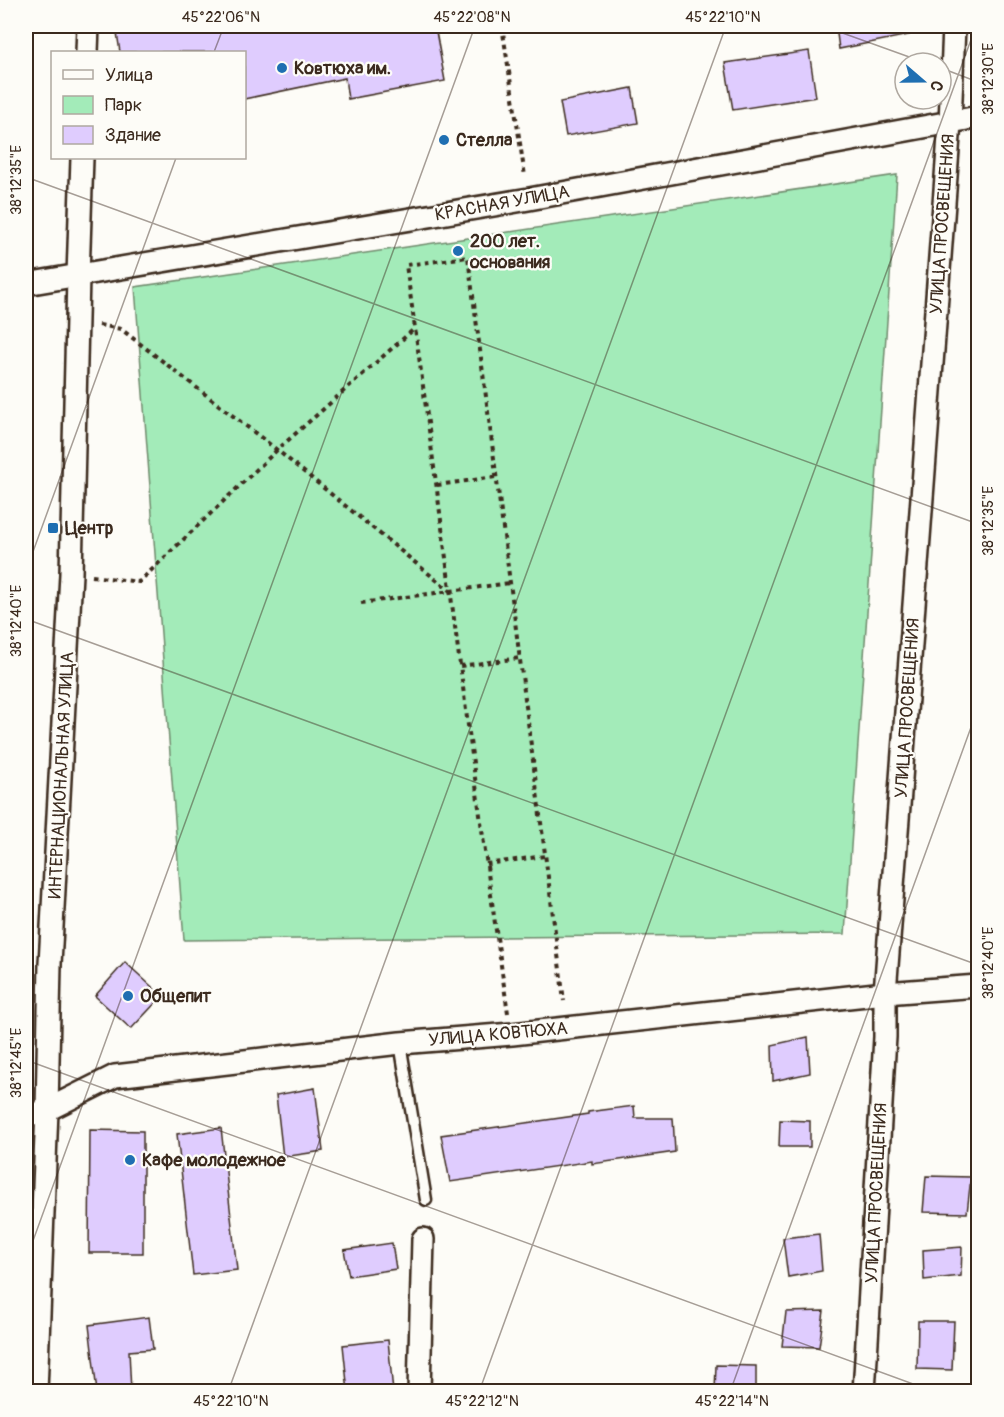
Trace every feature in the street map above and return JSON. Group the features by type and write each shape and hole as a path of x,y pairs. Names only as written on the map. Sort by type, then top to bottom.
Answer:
{"street":[{"path":"87,51 88,26"},
{"name":"УЛИЦА ПРОСВЕЩЕНИЯ","path":"864,1392 884,1049 885,993 950,123 954,26"},
{"name":"КРАСНАЯ УЛИЦА","path":"26,284 529,199 978,117"},
{"name":"ИНТЕРНАЦИОНАЛЬНАЯ УЛИЦА","path":"36,1392 32,1336 47,1110 50,964 71,574 82,159"},
{"name":"УЛИЦА КОВТЮХА","path":"26,1117 47,1110 115,1077 400,1043 512,1034 885,993 978,986"},
{"path":"419,1392 423,1239"}],"lane":[{"path":"400,1043 426,1200"}],"path":[{"path":"502,26 529,199"},
{"path":"512,1034 486,864 406,265 468,257 564,1001"},
{"path":"78,322 121,329 277,450 450,591"},
{"path":"71,574 139,582 277,450 415,328"},
{"path":"437,485 496,477"},
{"path":"361,603 510,583"},
{"path":"460,666 520,658"},
{"path":"486,864 545,856"}],"green space":[{"path":"897,175 845,934 184,940 135,287"}],"building":[{"path":"116,26 435,26 445,81 348,99 345,78 246,99 246,51 120,51"},
{"path":"836,26 908,26 909,35 839,49"},
{"path":"809,51 816,97 733,110 725,63"},
{"path":"632,88 638,123 566,136 560,102"},
{"name":"Общепит","path":"125,962 162,996 131,1029 95,996"},
{"path":"808,1037 810,1073 773,1081 772,1045"},
{"path":"315,1088 323,1151 283,1157 276,1095"},
{"path":"634,1106 635,1118 673,1118 675,1152 592,1164 592,1161 450,1182 441,1135"},
{"path":"780,1120 810,1121 810,1147 779,1147"},
{"path":"221,1128 237,1270 193,1275 177,1134"},
{"path":"90,1130 143,1131 143,1253 89,1253"},
{"path":"926,1176 971,1177 967,1213 923,1212"},
{"path":"819,1234 822,1271 788,1277 783,1238"},
{"path":"392,1243 396,1269 349,1276 344,1250"},
{"path":"962,1247 961,1276 924,1280 923,1250"},
{"path":"824,1311 819,1347 782,1346 786,1312"},
{"path":"149,1317 153,1349 129,1351 131,1392 97,1392 89,1325"},
{"path":"918,1321 954,1321 952,1370 917,1369"},
{"path":"388,1340 393,1392 348,1392 343,1345"},
{"path":"716,1365 756,1366 756,1392 715,1392"}],"place":[{"name":"Ковтюха им.","path":"282,68"},
{"name":"Стелла","path":"444,140"},
{"name":"200 лет. основания","path":"458,251"},
{"name":"Центр","path":"53,528"},
{"name":"Общепит","path":"128,996"},
{"name":"Кафе молодежное","path":"130,1160"}]}
